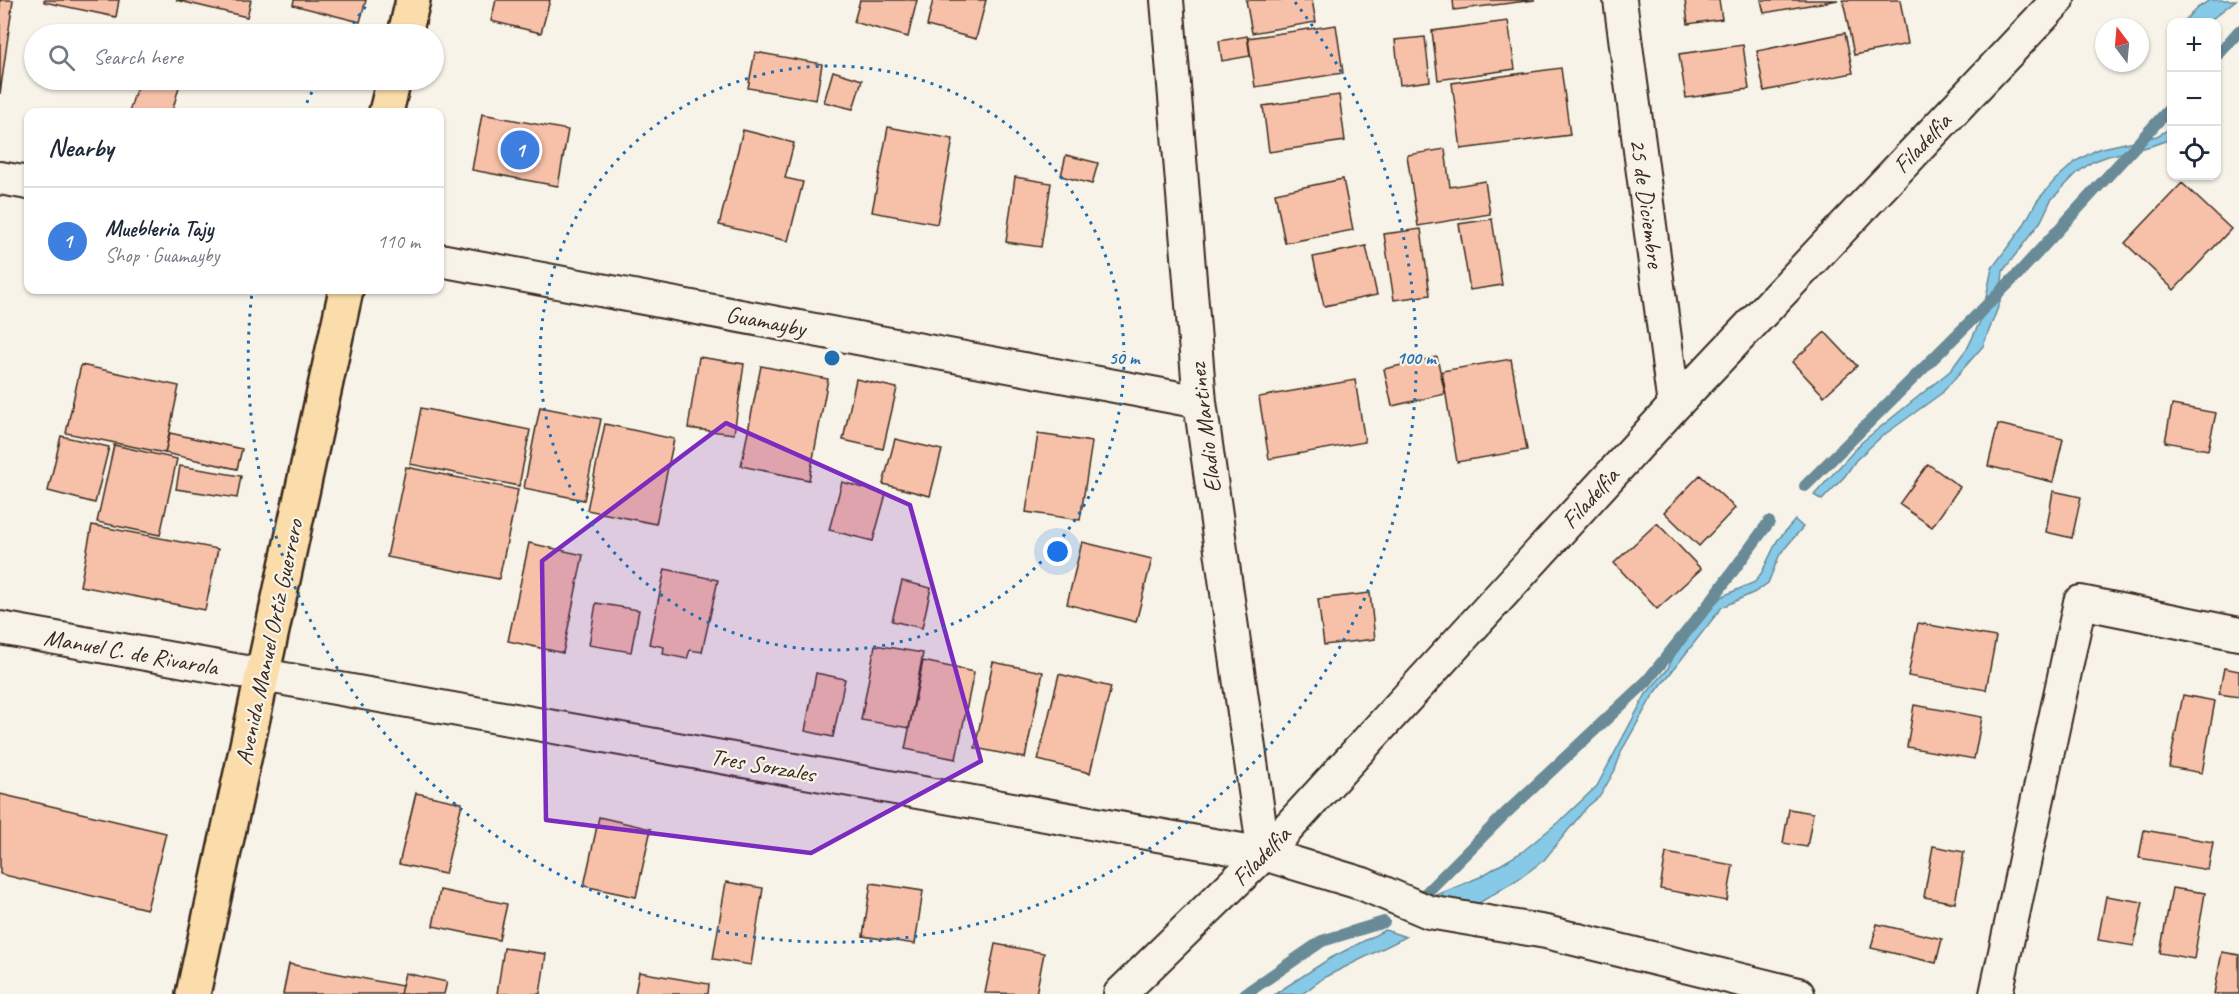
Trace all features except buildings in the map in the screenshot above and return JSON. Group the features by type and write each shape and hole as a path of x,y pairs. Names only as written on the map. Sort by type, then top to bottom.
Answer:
{"main road":[{"path":"407,24 413,0"},
{"path":"387,108 392,90"},
{"name":"Avenida Manuel Ortíz Guerrero","path":"193,994 344,294"}],"street":[{"name":"Eladio Martinez","path":"1167,0 1200,402 1264,854"},
{"name":"25 de Diciembre","path":"1620,0 1674,406"},
{"name":"Filadelfia","path":"1120,994 1264,854 1674,406 2058,0"},
{"path":"0,178 24,182"},
{"name":"Guamayby","path":"444,261 1200,402"},
{"path":"1995,994 2080,602 2239,634"},
{"name":"Manuel C. de Rivarola","path":"0,628 262,676"},
{"name":"Tres Sorzales","path":"262,676 1264,854 1363,884 1429,912 1546,932 1798,994"}],"highlighted area":[{"path":"726,423 910,505 981,761 811,853 546,820 542,561"}],"water":[{"path":"2210,0 2236,0 2213,18 2187,18"},
{"path":"2167,130 2167,140 2092,162 2076,174 2051,200 2041,221 2003,271 2000,302 1983,346 1942,393 1881,437 1856,460 1845,476 1822,500 1814,495 1862,442 1950,371 1968,347 1982,317 1992,268 2022,228 2037,201 2055,180 2076,161 2098,149 2157,136"},
{"path":"1795,520 1803,527 1780,554 1768,583 1755,592 1722,607 1652,697 1622,750 1615,770 1600,796 1587,807 1544,860 1520,878 1471,908 1432,897 1480,877 1522,852 1597,786 1646,694 1667,670 1676,652 1713,604 1723,596 1755,582 1777,541"},
{"path":"1385,930 1406,937 1325,977 1302,994 1275,994 1329,959"}],"waterway":[{"path":"2221,51 2239,31"},
{"path":"1805,486 2017,275 2167,111"},
{"path":"1424,895 1505,814 1647,681 1708,605 1769,522"},
{"path":"1245,994 1322,941 1384,922"}],"place":[{"name":"Muebleria Tajy","path":"520,150"}]}
